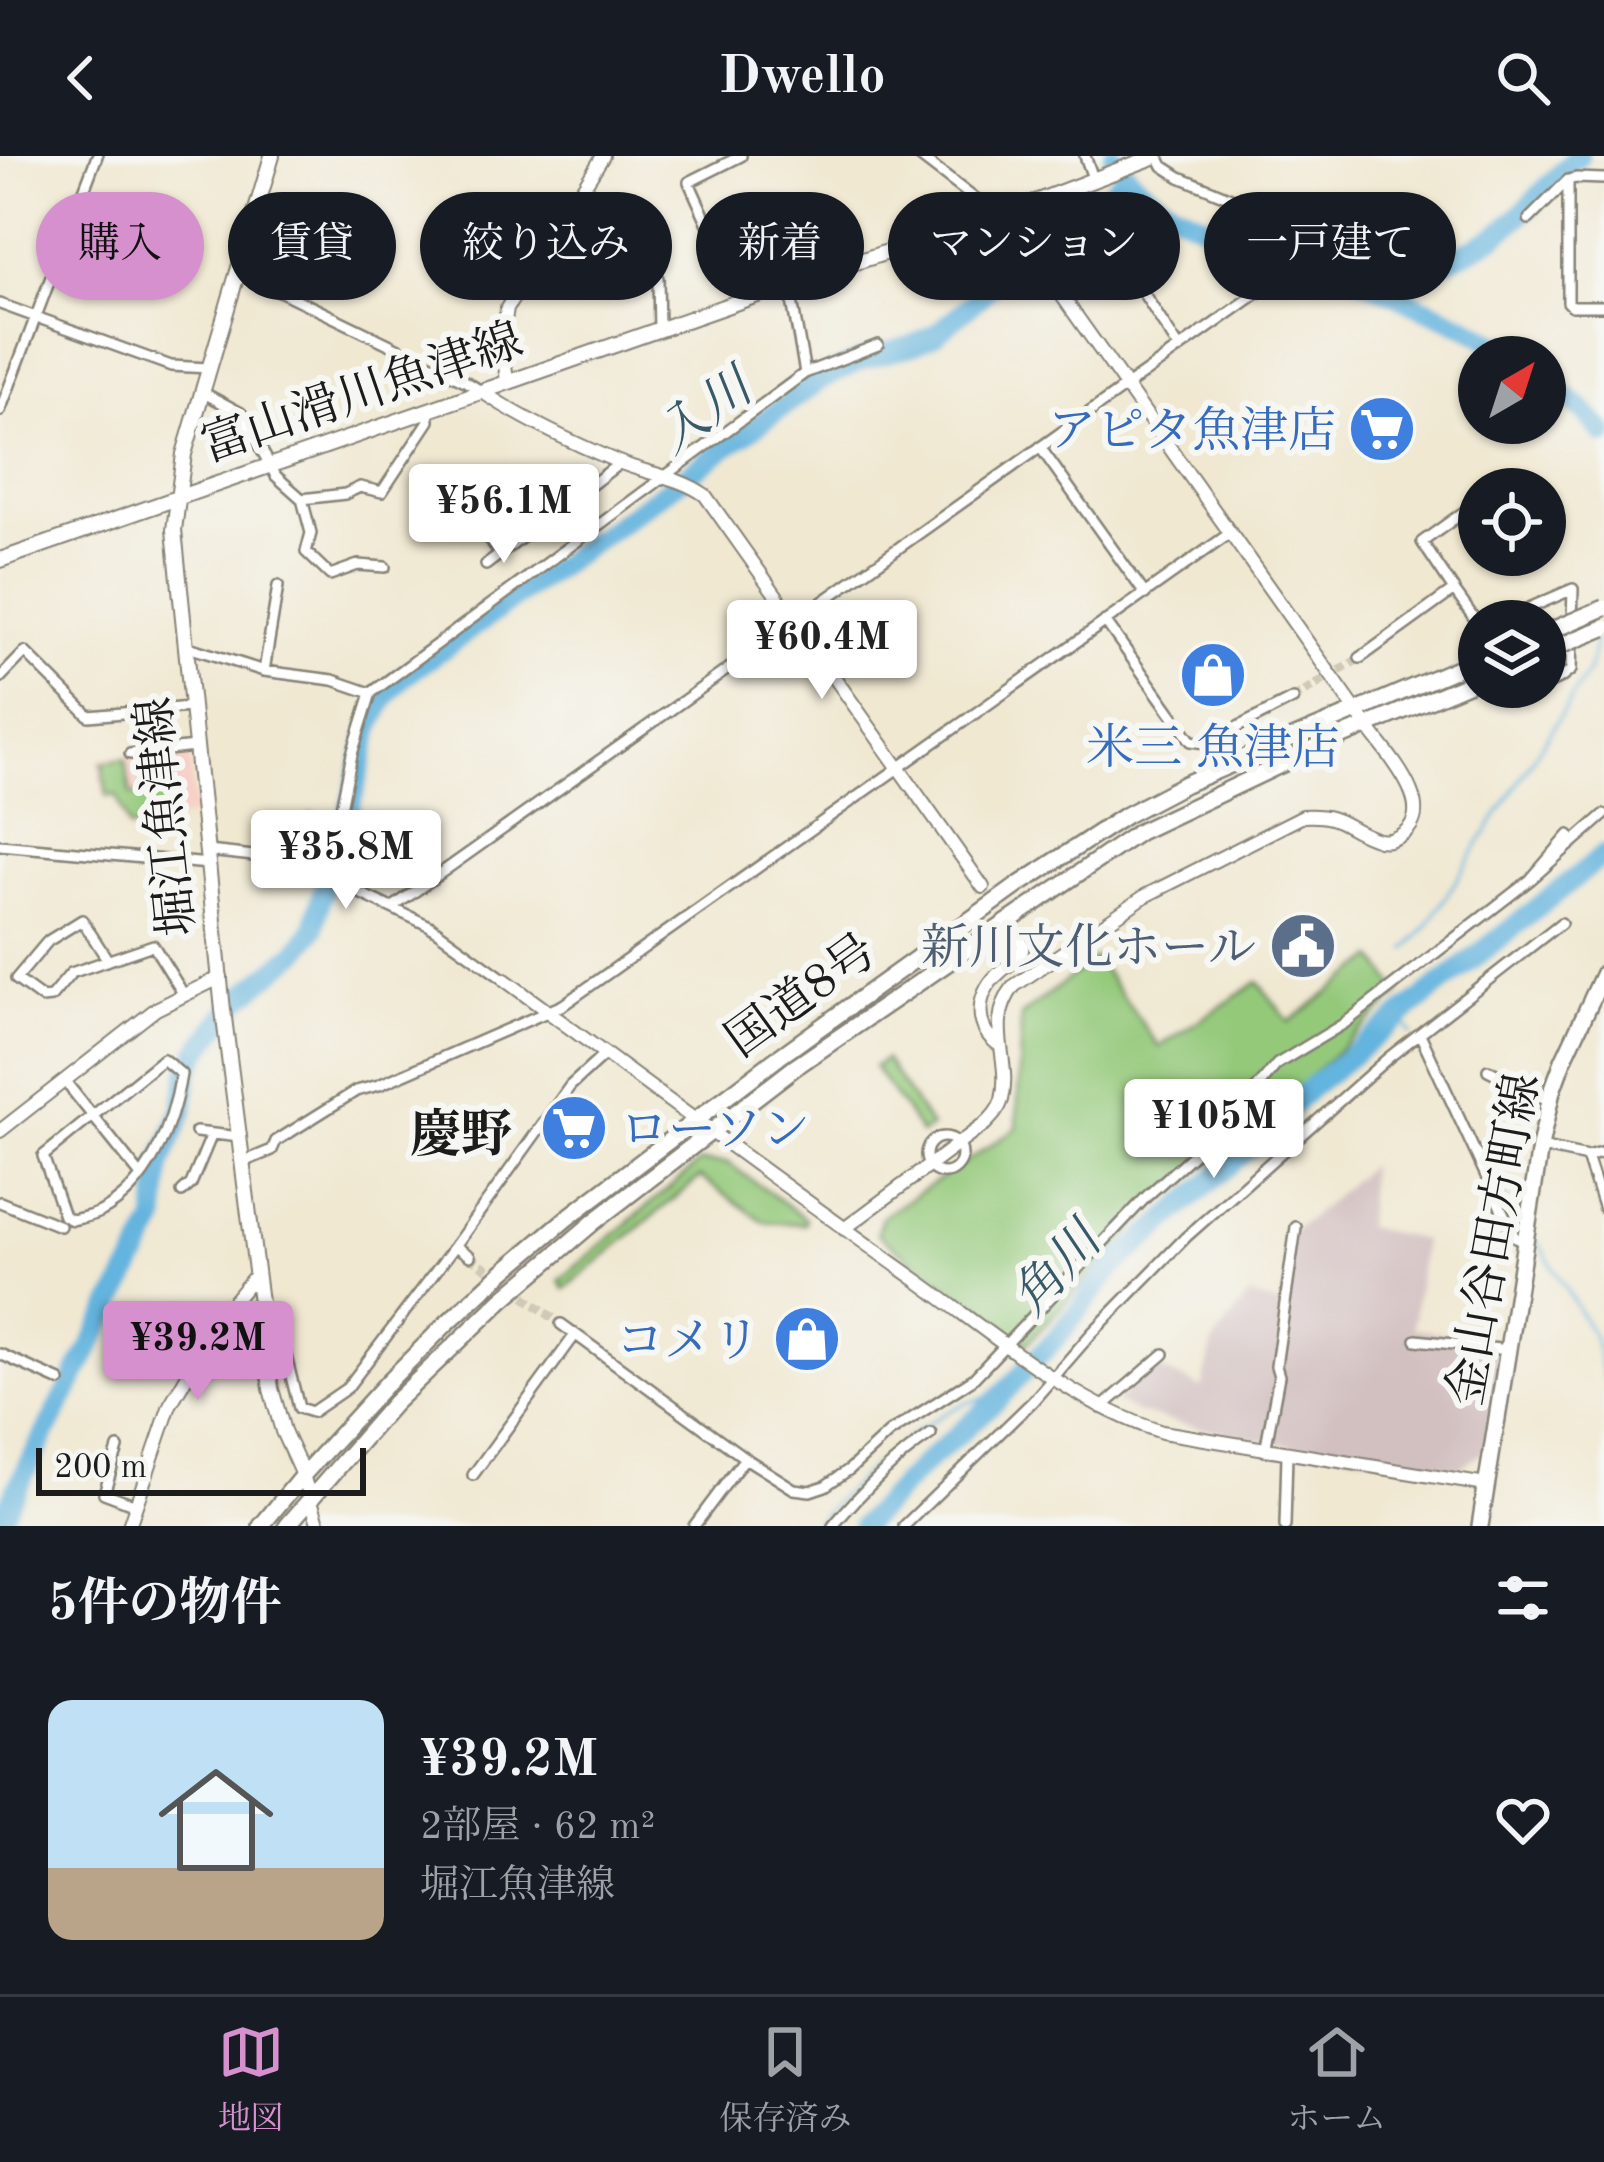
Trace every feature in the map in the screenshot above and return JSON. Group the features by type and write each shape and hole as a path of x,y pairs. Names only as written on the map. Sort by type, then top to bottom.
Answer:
{"main road":[{"name":"堀江魚津線","path":"261,192 272,156"},
{"name":"富山滑川魚津線","path":"1058,192 1155,156"},
{"name":"堀江魚津線","path":"229,300 184,454 174,530 220,977 271,1389 303,1475"},
{"name":"富山滑川魚津線","path":"0,560 743,300"},
{"path":"1566,623 1604,608"},
{"path":"1566,643 1604,628"},
{"name":"国道8号","path":"261,1526 446,1323 567,1218 779,1057 1020,884 1126,814 1185,784 1458,668"},
{"name":"国道8号","path":"286,1526 394,1403 502,1300 595,1221 794,1068 1139,832 1232,786 1458,688"},
{"name":"金山谷田方町線","path":"1480,1526 1550,1101 1563,1060 1604,973"}],"street":[{"path":"0,411 97,156"},
{"path":"508,382 502,339 507,308 603,156"},
{"path":"696,197 689,182 741,156"},
{"path":"919,156 966,192"},
{"path":"932,164 943,156"},
{"path":"1085,156 1096,177"},
{"path":"1155,156 1180,177 1216,192"},
{"path":"1529,219 1568,180 1604,178"},
{"path":"1568,180 1568,302 1571,306 1604,306"},
{"path":"298,300 620,463 705,495 983,887"},
{"path":"658,300 658,330"},
{"path":"792,300 805,373"},
{"path":"844,1228 986,1124 997,1110 1003,1097 999,1018 1003,1000 1014,986 1155,891 1304,815 1343,820 1375,839 1390,840 1405,833 1417,808 1412,791 1367,726 1064,300"},
{"path":"1148,300 1178,348"},
{"path":"393,907 1247,300"},
{"path":"0,304 171,366 209,368"},
{"path":"319,874 336,833 352,754 371,693 805,373 878,345"},
{"path":"202,392 241,413 276,476 302,500 311,533 306,552 330,574 358,565 386,567"},
{"path":"302,500 360,487 382,492 428,421 428,409"},
{"path":"1040,447 1145,594"},
{"path":"486,565 620,463"},
{"path":"1458,516 1422,542 1461,600"},
{"path":"484,532 500,554"},
{"path":"243,1162 272,1150 276,1141 356,1091 548,1011 582,992 1229,534"},
{"path":"265,671 278,586"},
{"path":"1548,600 1573,589 1571,670 1566,674"},
{"path":"1360,658 1454,590"},
{"path":"1105,621 1191,741 1206,743 1293,700"},
{"path":"185,646 265,671 333,680 371,693"},
{"path":"0,678 26,652 89,716 190,707"},
{"path":"130,754 195,747"},
{"path":"560,1324 794,1489 825,1486 889,1433 974,1379 1148,1196 1230,1121 1277,1064 1346,1023 1531,880 1604,814"},
{"path":"1531,880 1569,836"},
{"path":"0,845 263,857 319,874 430,926 710,1132 1101,1408 1162,1432 1486,1486"},
{"path":"107,959 82,920 48,941 16,979 42,998 51,997 71,973 153,945 184,995"},
{"path":"904,1526 1186,1237 1388,1058 1561,923"},
{"path":"1001,1046 982,1029 980,1006 994,977 1022,956 1017,935"},
{"path":"0,1130 156,1009 220,977"},
{"path":"1420,1034 1514,1236 1526,1235"},
{"path":"262,1321 275,1326 282,1340 299,1408 312,1412 346,1388 570,1086 604,1055"},
{"path":"163,1060 181,1074 172,1117 141,1176 100,1212 72,1220 64,1216 43,1156 92,1115 163,1060"},
{"path":"1488,1070 1550,1101"},
{"path":"64,1080 141,1176"},
{"path":"196,1132 240,1137"},
{"path":"182,1192 191,1184 212,1134"},
{"path":"1540,1147 1587,1157 1604,1152"},
{"path":"1587,1157 1604,1209"},
{"path":"0,1202 60,1226"},
{"path":"1265,1451 1296,1227"},
{"path":"455,1246 470,1256"},
{"path":"129,1526 170,1405 224,1312 256,1273"},
{"path":"472,1475 575,1334"},
{"path":"1417,1340 1509,1350"},
{"path":"0,1354 60,1381"},
{"path":"1101,1408 1164,1354"},
{"path":"833,1526 903,1453 931,1434"},
{"path":"118,1448 104,1493 136,1505"},
{"path":"1285,1526 1287,1454"},
{"path":"694,1526 745,1458"},
{"path":"303,1475 319,1526"}],"shaded area":[{"path":"189,750 196,815 127,832 115,797 104,799 98,760"},
{"path":"1369,1165 1366,1227 1423,1240 1413,1328 1502,1344 1485,1451 1459,1468 1387,1459 1182,1424 1115,1402 1154,1367 1202,1388 1213,1343 1249,1295 1280,1306 1293,1230"}],"green space":[{"path":"125,759 131,795 167,793 172,817 129,829 116,795 107,796 102,763"},
{"path":"311,814 333,830 324,858 319,860 288,848"},
{"path":"1095,958 1159,1047 1258,982 1289,1022 1375,958 1400,993 1255,1127 1160,1200 1027,1344 877,1234 882,1217 1017,1128 1021,1016"},
{"path":"885,1059 931,1127 922,1134 874,1067"},
{"path":"700,1162 728,1163 806,1219 805,1224 764,1222 700,1177 565,1289 560,1280"}],"waterway":[{"name":"角川","path":"1114,156 1155,199 1184,216 1341,271 1482,336"},
{"path":"1456,256 1502,231 1579,156"},
{"name":"入川","path":"0,1520 156,1222 161,1164 183,1110 189,1070 198,1052 238,1000 298,951 314,929 371,726 386,697 402,678 823,378 936,334 1002,273 1067,240 1125,176"},
{"name":"角川","path":"1566,397 1604,434"},
{"path":"1407,949 1428,925 1589,670 1596,640"},
{"name":"角川","path":"862,1526 1000,1397 1059,1335 1112,1268 1310,1088 1604,855"},
{"path":"1399,1014 1411,1034"},
{"path":"1416,1042 1435,1076"},
{"path":"1477,1145 1520,1227"},
{"path":"1531,1237 1541,1246 1594,1337 1604,1378"},
{"path":"813,1526 874,1466 926,1425 977,1400 1000,1397"}],"tunnel":[{"path":"1293,699 1360,658"},
{"path":"470,1256 561,1324"}],"place":[{"name":"アピタ魚津店","path":"1382,429"},
{"name":"米三 魚津店","path":"1213,675"},
{"name":"新川文化ホール","path":"1303,946"},
{"name":"ローソン","path":"574,1128"},
{"name":"コメリ","path":"807,1339"}],"district":[{"name":"慶野","path":"461,1133"}]}
